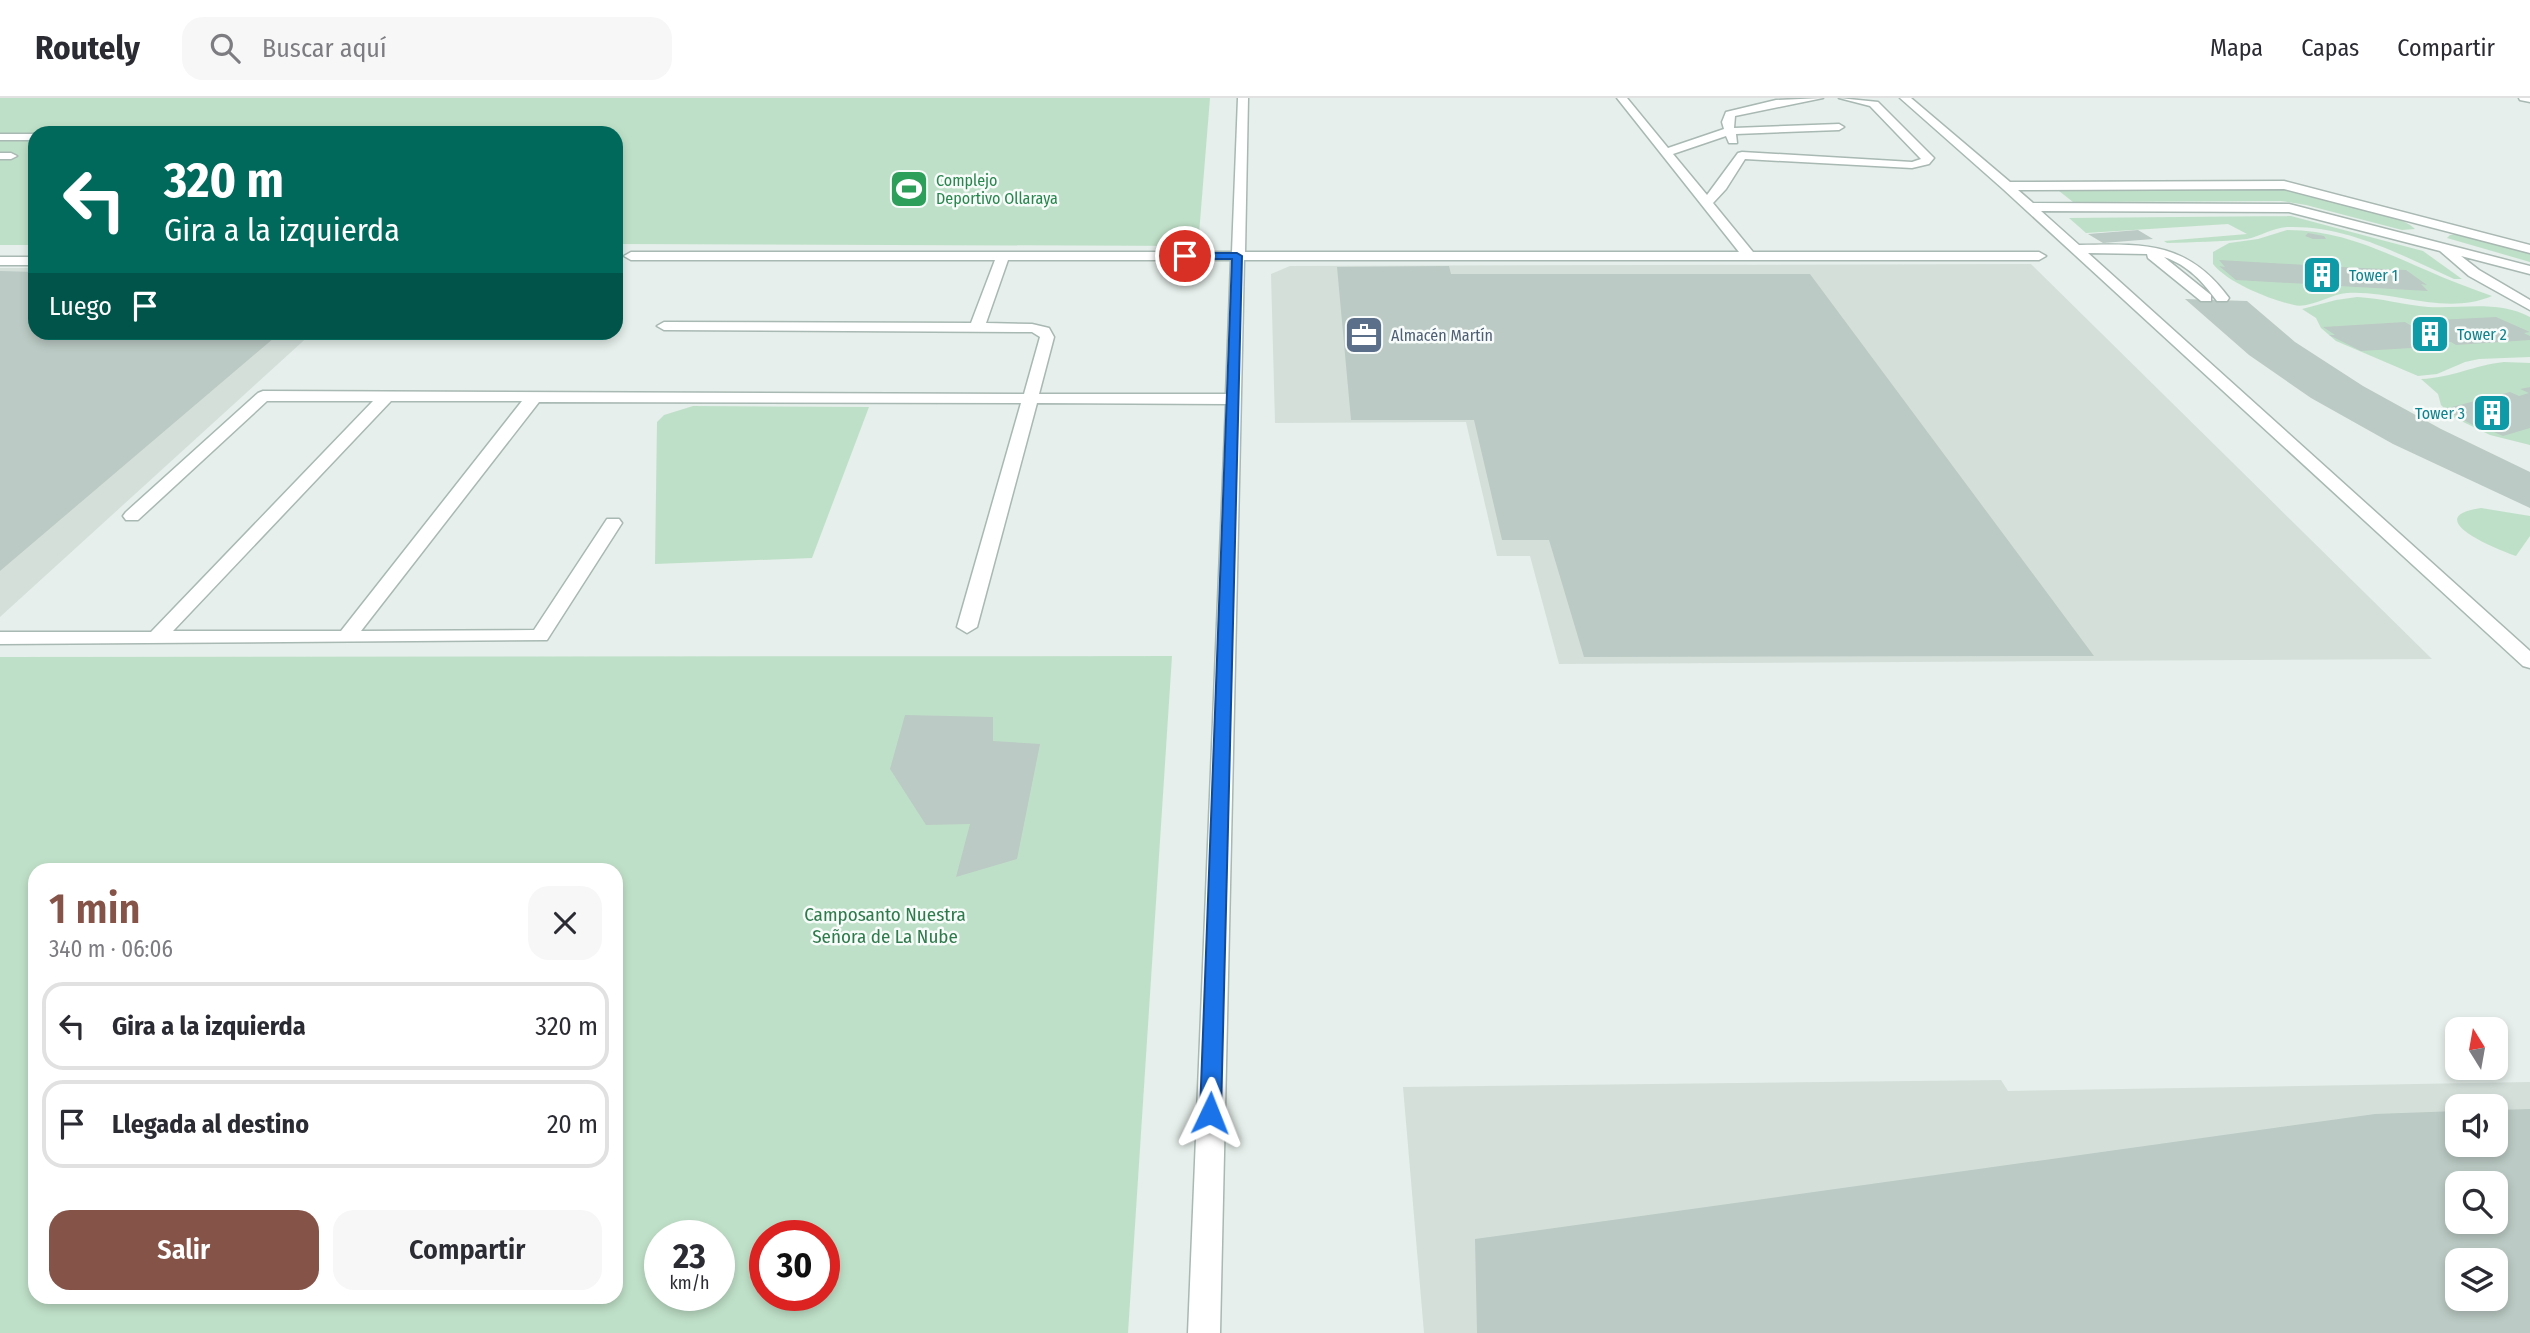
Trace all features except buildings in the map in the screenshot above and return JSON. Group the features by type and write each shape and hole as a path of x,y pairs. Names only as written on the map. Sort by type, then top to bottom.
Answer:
{"street":[{"path":"1204,1333 1232,399 1244,98"},
{"path":"1622,98 1749,256"},
{"path":"1742,155 1729,131 1727,117 1730,114 1818,98"},
{"path":"1742,155 1912,165 1925,162 1928,158 1874,104 1844,98"},
{"path":"1905,98 2007,186 2530,662"},
{"path":"2524,98 2530,99"},
{"path":"1666,153 1729,131 1839,127"},
{"path":"0,137 28,137"},
{"path":"1706,203 1722,186 1742,155"},
{"path":"2007,186 2284,186 2530,249"},
{"path":"2029,207 2289,208 2530,270"},
{"path":"2430,223 2431,230 2441,246 2474,273 2530,306"},
{"path":"2076,250 2143,250 2174,256 2194,265 2209,278 2222,298"},
{"path":"2143,250 2162,260 2206,298"},
{"path":"631,256 2039,257"},
{"path":"977,327 1003,256"},
{"path":"0,261 28,261"},
{"path":"664,326 977,327 1032,328 1044,331 1047,337 967,627"},
{"path":"132,516 263,396 1232,399"},
{"path":"157,637 386,397"},
{"path":"346,636 534,397"},
{"path":"0,638 540,636 613,523"}],"shaded area":[{"name":"Almacén Martín","path":"2031,264 2432,659 1559,664 1530,556 1497,556 1466,422 1275,423 1271,274 1290,266"},
{"path":"0,268 28,268 28,340 304,340 0,617"},
{"path":"2001,1080 2008,1091 2530,1082 2530,1333 1424,1333 1403,1087"}],"green space":[{"name":"Complejo Deportivo Ollaraya","path":"0,98 1210,98 1198,246 623,244 623,126 28,126 28,245 0,245"},
{"path":"2272,188 2371,210 2391,216 2415,229 2402,230 2281,201 2073,202 2059,191"},
{"path":"2291,216 2423,251 2462,279 2454,279 2373,243 2331,231 2287,227 2247,239 2167,243 2164,241 2247,234 2228,224 2086,233 2069,218"},
{"path":"2287,230 2324,233 2358,242 2492,296 2456,304 2347,293 2300,306 2251,290 2229,278 2213,264 2213,252 2229,243 2258,239"},
{"path":"2461,234 2530,252 2530,262 2447,238"},
{"path":"2357,297 2428,307 2480,306 2518,312 2530,317 2530,357 2479,359 2437,374 2418,376 2336,341 2321,328 2316,318 2302,309"},
{"path":"2504,362 2530,363 2530,445 2490,435 2453,417 2441,405 2438,394 2421,379"},
{"path":"693,406 869,407 812,558 655,564 657,422 664,415"},
{"path":"2481,508 2530,516 2530,536 2516,556 2480,541 2459,526 2457,518 2464,512"},
{"name":"Camposanto Nuestra Señora de La Nube","path":"1172,656 1128,1333 0,1333 0,657"}],"place":[{"name":"Complejo Deportivo Ollaraya","path":"909,189"},
{"name":"Tower 1","path":"2322,275"},
{"name":"Tower 2","path":"2430,334"},
{"name":"Almacén Martín","path":"1364,335"},
{"name":"Tower 3","path":"2492,413"}],"route":[{"path":"1185,256 1237,256 1210,1113"}]}
